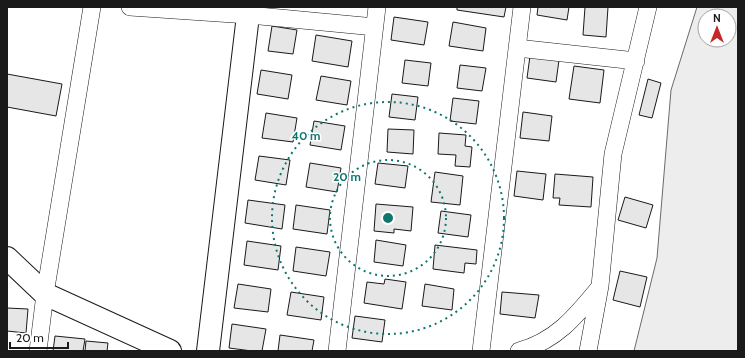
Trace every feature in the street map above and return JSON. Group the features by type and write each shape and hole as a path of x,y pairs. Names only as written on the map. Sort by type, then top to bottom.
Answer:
{"street":[{"path":"38,351 45,294 92,7"},
{"path":"130,7 249,11 375,27"},
{"path":"337,351 377,7"},
{"path":"481,351 522,7"},
{"path":"588,351 600,286 613,154 648,7"},
{"path":"208,351 249,11"},
{"path":"517,48 636,61"},
{"path":"7,258 45,294 170,351"},
{"path":"519,351 528,349 552,336 575,317 600,286"}],"shaded area":[{"path":"697,7 738,7 738,351 634,351 657,258 671,90"}],"building":[{"path":"457,7 506,7 504,17 457,10"},
{"path":"538,7 569,7 567,20 537,15"},
{"path":"585,7 608,7 606,37 583,35"},
{"path":"394,17 428,22 424,45 391,40"},
{"path":"453,22 486,28 483,51 449,46"},
{"path":"272,26 297,30 293,54 268,51"},
{"path":"316,35 352,41 348,67 312,61"},
{"path":"530,56 559,60 556,82 527,78"},
{"path":"405,60 431,63 428,86 402,83"},
{"path":"460,65 486,68 482,91 457,88"},
{"path":"574,66 604,70 600,103 569,99"},
{"path":"261,70 292,75 288,99 257,94"},
{"path":"7,74 62,84 56,116 7,107"},
{"path":"321,76 351,81 347,105 316,100"},
{"path":"648,79 661,83 652,118 639,115"},
{"path":"392,94 418,97 415,120 389,117"},
{"path":"453,98 479,101 476,124 450,121"},
{"path":"523,112 552,116 549,141 520,138"},
{"path":"266,113 297,118 293,142 262,138"},
{"path":"314,121 345,126 341,150 310,145"},
{"path":"388,129 414,130 413,154 387,152"},
{"path":"439,133 466,135 465,146 472,147 470,167 455,166 456,155 438,154"},
{"path":"259,156 290,160 286,185 255,180"},
{"path":"310,163 341,168 337,192 306,187"},
{"path":"378,163 408,166 405,188 375,184"},
{"path":"517,171 546,174 543,200 514,196"},
{"path":"435,172 463,176 460,205 431,202"},
{"path":"555,174 593,177 591,207 559,205 560,198 553,198"},
{"path":"625,197 653,205 646,228 618,220"},
{"path":"248,200 285,205 282,229 245,223"},
{"path":"376,204 413,207 411,231 394,229 394,233 374,231"},
{"path":"296,205 330,210 327,234 293,229"},
{"path":"441,211 471,215 468,237 438,233"},
{"path":"376,240 406,245 403,266 374,262"},
{"path":"247,241 281,246 278,270 244,265"},
{"path":"435,245 477,250 476,264 465,263 464,273 433,269"},
{"path":"296,247 330,252 326,276 293,271"},
{"path":"620,271 647,277 640,307 613,300"},
{"path":"385,279 406,282 402,309 364,303 367,282 384,284"},
{"path":"238,284 271,289 268,312 234,308"},
{"path":"425,284 454,289 452,310 422,306"},
{"path":"291,292 324,297 321,320 287,315"},
{"path":"502,292 539,295 535,318 500,314"},
{"path":"7,308 28,309 26,333 7,331"},
{"path":"355,316 385,320 382,342 352,338"},
{"path":"232,324 266,329 262,351 229,348"},
{"path":"280,335 314,340 312,351 278,351"},
{"path":"55,336 85,339 83,351 53,351"},
{"path":"86,341 108,343 107,351 85,351"}]}
